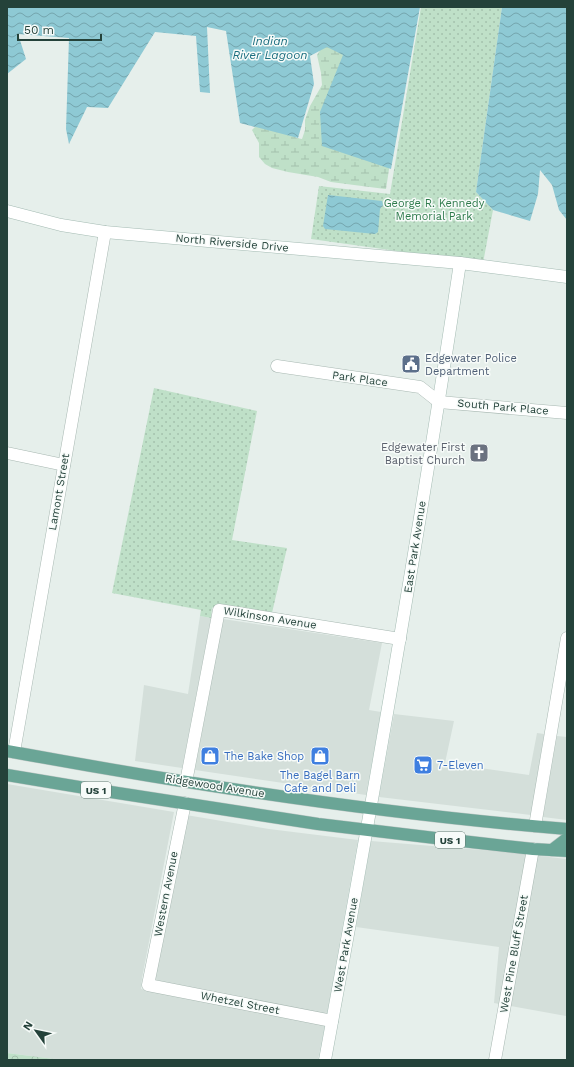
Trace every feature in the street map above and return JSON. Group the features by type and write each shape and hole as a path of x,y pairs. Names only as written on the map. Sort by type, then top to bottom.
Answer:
{"main road":[{"name":"Ridgewood Avenue","path":"9,753 186,782 371,808 567,829"},
{"name":"Ridgewood Avenue","path":"7,775 261,816 533,849 567,851"},
{"path":"552,850 567,840"}],"street":[{"name":"North Riverside Drive","path":"7,211 61,225 105,232 460,262 567,277"},
{"name":"Lamont Street","path":"9,753 64,465 105,232"},
{"name":"East Park Avenue","path":"367,830 439,402 460,262"},
{"name":"Park Place","path":"277,366 420,387 439,402"},
{"name":"South Park Place","path":"439,402 567,413"},
{"path":"7,453 64,465"},
{"name":"Wilkinson Avenue","path":"186,782 218,610 400,639"},
{"path":"535,826 567,638"},
{"name":"Western Avenue","path":"148,985 185,803"},
{"name":"West Park Avenue","path":"325,1060 367,830"},
{"name":"West Pine Bluff Street","path":"495,1060 533,849"},
{"name":"Whetzel Street","path":"148,985 332,1021"}],"shaded area":[{"path":"200,616 211,618 182,768 135,761 144,685 188,694"},
{"path":"223,619 382,643 369,710 381,712 366,795 195,770"},
{"path":"394,714 454,721 445,763 529,775 537,733 544,734 531,815 379,797"},
{"path":"557,736 567,737 567,820 543,817"},
{"path":"7,784 174,812 141,989 325,1025 318,1060 62,1060 7,1053"},
{"path":"186,815 269,829 358,840 327,1014 155,980"},
{"path":"371,841 494,851 567,859 566,1016 494,1003 499,947 356,927"}],"green space":[{"name":"George R. Kennedy Memorial Park","path":"421,7 502,7 476,192 493,210 483,263 311,239 319,186 390,194"},
{"path":"342,46 390,163 386,189 331,182 318,177 272,168 265,164 259,157 259,143 252,130 257,125 292,130 296,138 302,139 305,130 305,120 310,106 322,85 317,55 322,47"},
{"path":"154,388 257,411 232,540 287,548 272,613 219,604 212,608 211,618 200,616 201,610 112,593"},
{"path":"7,1053 62,1060 7,1060"}],"water":[{"name":"Indian River Lagoon","path":"7,7 420,7 391,169 322,146 320,112 343,55 327,47 310,56 314,84 298,138 240,123 226,31 207,27 210,93 200,92 196,36 155,32 108,108 87,107 69,144 66,129 69,38 18,34 26,59 7,74"},
{"path":"502,7 567,7 567,220 559,210 552,185 540,170 538,194 530,221 493,210 476,192"},
{"path":"328,195 382,201 383,205 380,209 378,232 375,234 325,229 323,226"}],"place":[{"name":"Edgewater Police Department","path":"411,364"},
{"name":"Edgewater First Baptist Church","path":"479,453"},
{"name":"The Bake Shop","path":"210,756"},
{"name":"The Bagel Barn Cafe and Deli","path":"320,756"},
{"name":"7-Eleven","path":"423,765"}]}
